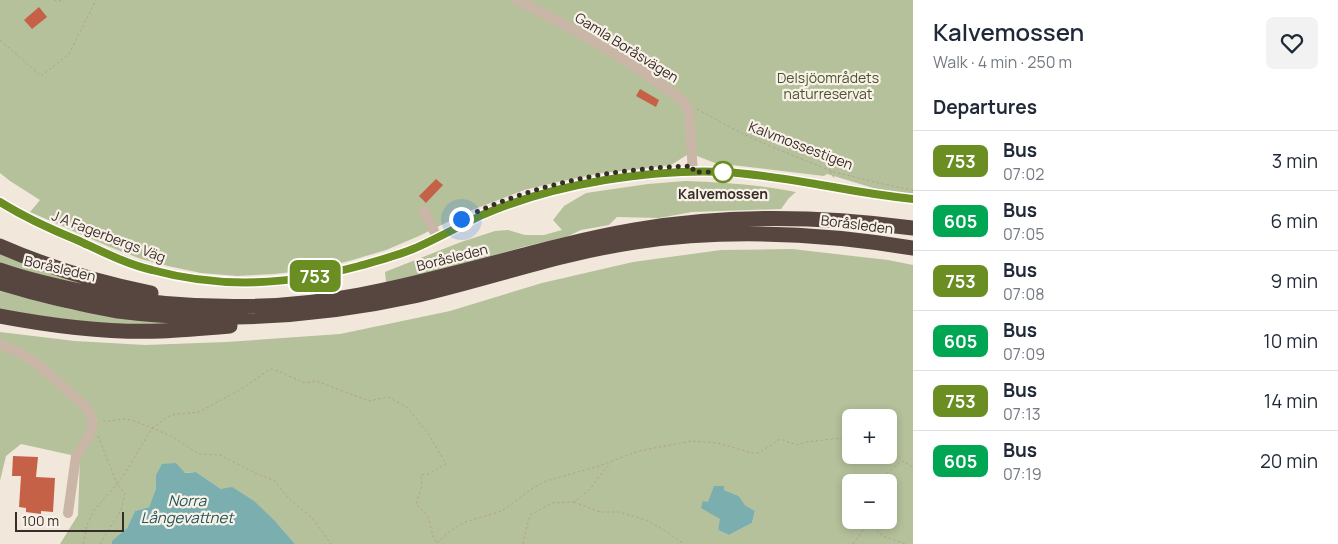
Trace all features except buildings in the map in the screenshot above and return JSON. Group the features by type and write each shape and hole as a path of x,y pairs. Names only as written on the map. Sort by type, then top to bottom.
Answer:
{"highway":[{"name":"Boråsleden","path":"0,270 67,288 120,298 188,305 288,304 358,296 448,276 596,238 674,224 764,218 843,221 913,228"},
{"name":"Boråsleden","path":"0,283 39,295 120,311 159,315 278,316 328,311 414,296 600,248 670,237 738,233 806,235 869,241 913,248"},
{"path":"0,246 64,270 129,288 228,306"},
{"path":"0,316 72,327 124,331 161,331 275,322 328,311"}],"street":[{"name":"Gamla Boråsvägen","path":"517,0 556,19 635,67 681,99 686,106"},
{"path":"686,106 689,116 693,172"},
{"name":"J A Fagerbergs Väg","path":"0,202 40,224 149,270 187,279 249,284 285,281 335,273 378,261 404,252 482,215 518,201 558,189 605,180 645,175 723,172 750,174 913,199"},
{"path":"424,211 437,237"},
{"path":"0,238 58,262 64,270"},
{"path":"0,344 36,363 84,405 90,413 93,422 88,438 76,456 68,513"}],"path":[{"path":"55,0 57,2 62,0"},
{"path":"0,40 41,76 69,54 96,0"},
{"name":"Kalvmossestigen","path":"686,106 702,111 772,148 830,170 913,190"},
{"path":"830,170 836,182"},
{"path":"83,544 87,525 94,510 124,475 152,428 171,415 199,412 243,388 270,369 281,371 289,376 300,379 304,383 316,381 369,401 388,397 408,408 429,435 446,464 428,474 421,475 422,485 416,504 428,516 437,544 450,531 465,522 502,511 533,488 546,481 639,451 691,442 718,443 752,453 760,453 780,439 797,445 806,442 842,438"},
{"path":"100,544 120,510 125,494 117,484 93,422 125,419 135,421 171,436 199,454 220,455 275,481 287,497 312,518 331,544"},
{"path":"897,454 902,460 913,466"},
{"path":"886,474 902,460"},
{"path":"574,502 590,489 612,461"},
{"path":"523,544 530,515 552,503 574,502 600,512 619,512 646,520 684,544"},
{"path":"852,544 863,529"},
{"path":"876,529 883,537 905,544"}],"green space":[{"name":"Delsjöområdets naturreservat","path":"0,0 913,0 913,200 827,174 824,176 715,163 697,156 687,155 671,165 602,173 524,190 472,210 386,250 310,270 237,276 201,273 168,266 141,259 110,247 30,212 40,200 0,173"},
{"path":"685,181 741,184 796,192 781,209 692,212 659,218 617,217 609,225 581,230 566,237 386,282 385,272 461,242 495,231 508,230 525,235 544,235 562,230 553,220 564,206 586,193"},
{"path":"792,249 888,260 913,265 913,544 295,544 277,523 196,472 156,475 156,488 149,507 135,511 127,528 112,544 60,544 78,515 80,457 21,444 6,456 0,481 0,332 75,341 145,345 226,342 340,334 450,311 542,283 633,262 721,250","holes":["724,490 739,496 745,505 755,511 752,523 729,535 718,530 721,519 708,502"]},
{"path":"0,252 123,292 47,277 0,263"},
{"path":"0,291 73,310 191,323 130,325 77,321 0,310"}],"water":[{"name":"Norra Långevattnet","path":"176,463 185,473 196,472 221,489 232,487 254,501 295,544 112,544 112,541 127,528 135,511 149,507 156,488 156,475 162,464"},
{"path":"714,486 724,486 724,490 739,496 745,505 755,511 752,523 729,535 718,530 720,519 701,508 703,501 708,502"}],"bus line":[{"name":"753","path":"0,202 40,224 149,270 187,279 249,284 285,281 335,273 378,261 412,249 482,215 518,201 558,189 605,180 654,174 723,172 793,180 913,199"}],"place":[{"name":"Kalvemossen","path":"723,172"}],"route":[{"path":"461,219 539,189 595,175 671,166 693,166 693,172 723,172"}]}
